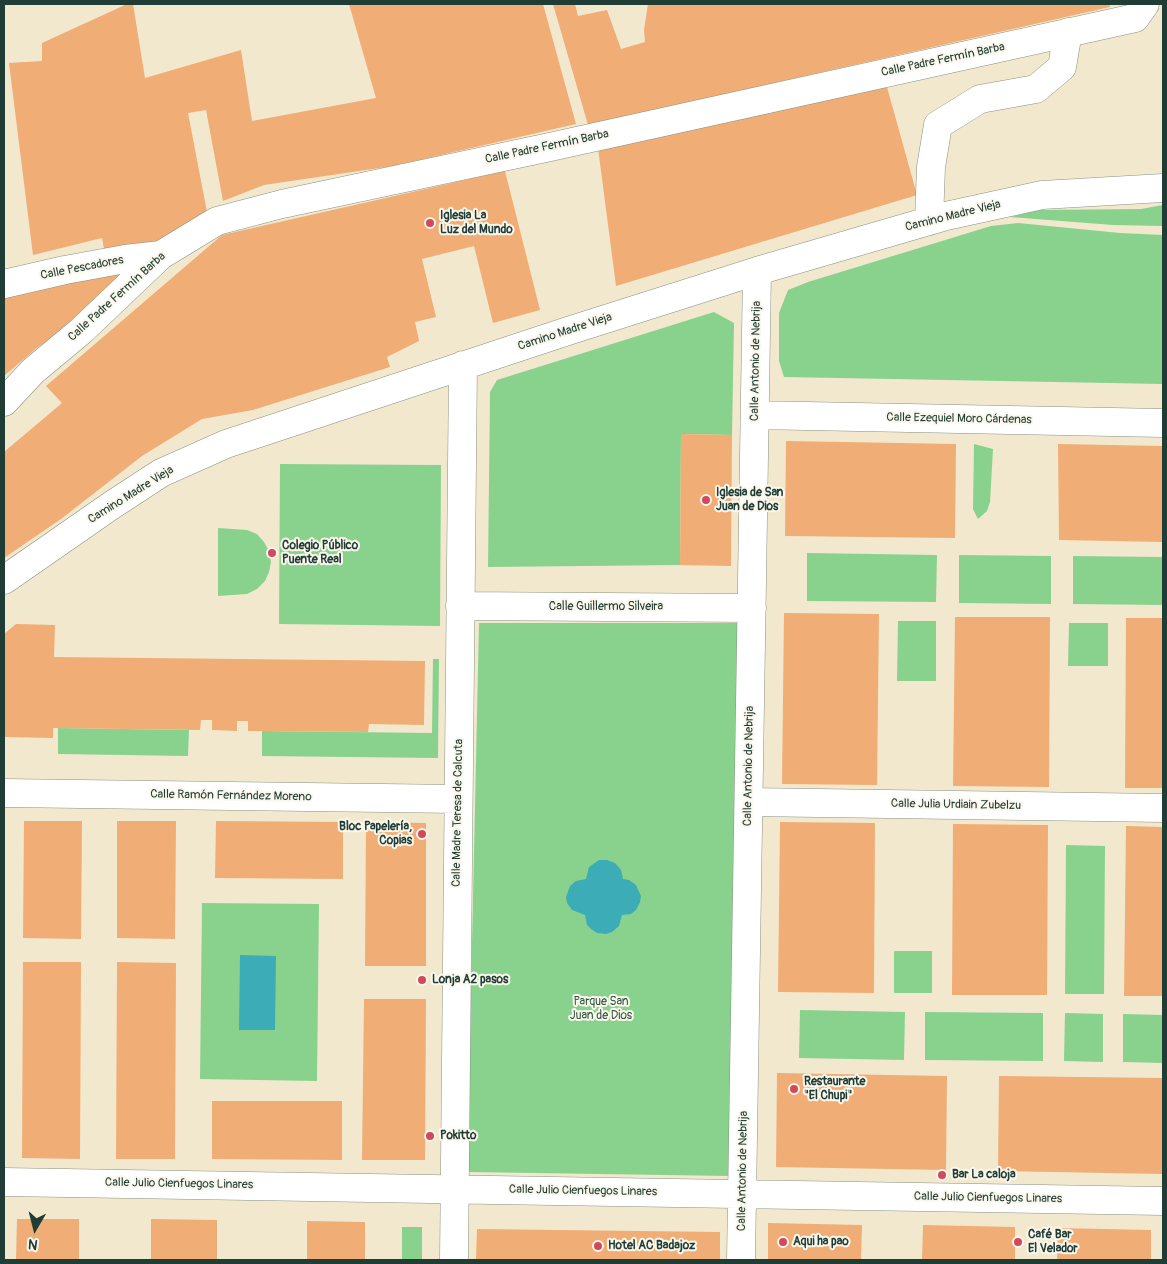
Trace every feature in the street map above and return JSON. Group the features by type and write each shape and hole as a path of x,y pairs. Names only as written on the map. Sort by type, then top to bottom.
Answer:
{"street":[{"name":"Calle Padre Fermín Barba","path":"4,402 33,371 81,331 161,255 217,221 282,204 1135,18 1145,4"},
{"path":"929,221 931,166 938,125 980,98 1036,89 1062,67 1068,32"},
{"name":"Camino Madre Vieja","path":"4,580 161,473 226,444 463,365 757,271 929,221 1042,195 1163,188"},
{"name":"Calle Pescadores","path":"4,284 66,270 161,255"},
{"name":"Calle Antonio de Nebrija","path":"741,1260 757,271"},
{"name":"Calle Madre Teresa de Calcuta","path":"454,1260 463,365"},
{"name":"Calle Ezequiel Moro Cárdenas","path":"755,415 1163,423"},
{"name":"Calle Guillermo Silveira","path":"460,606 752,608"},
{"name":"Calle Ramón Fernández Moreno","path":"4,793 458,799"},
{"name":"Calle Julia Urdiain Zubelzu","path":"749,802 1163,808"},
{"name":"Calle Julio Cienfuegos Linares","path":"4,1182 1163,1201"}],"green space":[{"path":"1163,205 1162,226 1113,225 1010,217 1039,210 1141,209"},
{"path":"1018,223 1120,233 1163,235 1163,384 784,377 779,361 779,313 788,290 808,282 991,226"},
{"path":"714,312 734,323 732,435 681,434 680,565 488,567 490,392 497,380"},
{"path":"974,444 993,449 990,502 987,511 978,519 973,509"},
{"path":"280,464 441,465 440,626 279,624"},
{"path":"218,528 247,530 257,534 264,542 269,551 271,562 265,581 257,589 247,594 218,596"},
{"path":"807,553 937,555 936,602 807,601"},
{"path":"959,555 1051,556 1051,604 959,603"},
{"path":"1073,556 1163,557 1163,605 1073,604"},
{"path":"898,621 936,621 936,681 897,681"},
{"name":"Parque San Juan de Dios","path":"479,623 738,623 730,1176 467,1172"},
{"path":"1069,623 1108,623 1108,666 1068,666"},
{"path":"433,659 439,659 438,758 262,756 262,731 432,733"},
{"path":"58,728 189,730 188,756 58,754"},
{"path":"1066,845 1105,846 1104,994 1065,994"},
{"path":"202,903 319,904 317,1081 200,1079"},
{"path":"894,951 932,951 932,993 894,993"},
{"path":"800,1010 905,1012 904,1060 799,1058"},
{"path":"925,1012 1043,1013 1043,1061 925,1060"},
{"path":"1065,1013 1103,1014 1103,1062 1064,1061"},
{"path":"1123,1014 1163,1015 1163,1063 1123,1062"},
{"path":"402,1227 422,1227 422,1260 402,1260"}],"water":[{"path":"599,860 615,863 621,870 623,879 629,880 636,885 641,896 636,910 631,914 622,915 619,926 606,934 597,933 591,929 587,925 585,915 572,910 567,903 566,897 570,886 576,881 586,879 589,867"},
{"path":"240,955 276,956 275,1030 239,1030"}],"building":[{"path":"127,4 133,4 145,78 241,50 252,121 376,98 349,4 543,4 576,124 393,166 264,185 223,201 206,110 188,113 207,212 163,242 105,254 102,238 33,255 9,63 42,61 42,43"},
{"path":"553,4 575,4 578,16 607,10 621,49 645,42 644,30 648,4 1109,4 1110,7 588,125"},
{"path":"887,87 917,195 616,286 598,148"},
{"path":"505,171 540,310 493,323 474,246 422,259 436,317 415,322 419,341 387,357 390,367 253,410 202,419 142,456 61,519 4,558 4,452 62,403 46,386 222,235"},
{"path":"125,268 128,277 4,376 4,298"},
{"name":"Iglesia de San Juan de Dios","path":"681,434 732,435 731,566 680,565"},
{"path":"786,441 956,444 955,538 785,536"},
{"path":"1058,444 1163,446 1163,542 1059,540"},
{"path":"784,613 879,614 877,785 782,784"},
{"path":"955,617 1050,617 1049,787 953,786"},
{"path":"1126,618 1163,618 1163,788 1125,788"},
{"path":"16,624 55,625 54,657 425,661 424,725 369,724 368,732 248,731 248,721 237,721 237,731 212,730 212,720 201,720 200,730 53,728 53,738 4,737 4,634"},
{"path":"24,821 82,821 81,939 23,938"},
{"path":"117,821 176,821 175,939 117,938"},
{"path":"216,821 343,822 343,879 215,878"},
{"path":"366,822 426,823 426,966 365,966"},
{"path":"780,822 875,823 874,993 778,992"},
{"path":"953,824 1048,825 1047,995 952,995"},
{"path":"1126,826 1163,827 1163,996 1124,996"},
{"path":"23,962 81,962 80,1159 22,1158"},
{"path":"117,962 176,963 175,1159 116,1159"},
{"path":"364,999 426,999 425,1160 362,1160"},
{"path":"777,1073 947,1076 946,1170 776,1167"},
{"path":"999,1076 1163,1078 1163,1174 998,1171"},
{"path":"212,1101 342,1101 342,1160 212,1159"},
{"path":"17,1219 79,1219 79,1260 16,1260"},
{"path":"151,1219 217,1220 217,1260 151,1260"},
{"path":"307,1221 365,1222 365,1260 307,1260"},
{"path":"768,1223 862,1225 861,1260 768,1260"},
{"path":"923,1225 1015,1227 1015,1260 922,1260"},
{"path":"1058,1228 1151,1230 1151,1260 1057,1260"},
{"name":"Hotel AC Badajoz","path":"477,1229 720,1232 720,1260 476,1260"}],"place":[{"name":"Iglesia La Luz del Mundo","path":"430,223"},
{"name":"Iglesia de San Juan de Dios","path":"706,500"},
{"name":"Colegio Público Puente Real","path":"272,553"},
{"name":"Bloc Papelería, Copias","path":"422,834"},
{"name":"Lonja A2 pasos","path":"422,980"},
{"name":"Restaurante \"El Chupi\"","path":"794,1089"},
{"name":"Pokitto","path":"430,1136"},
{"name":"Bar La caloja","path":"942,1175"},
{"name":"Aqui ha pao","path":"783,1242"},
{"name":"Café Bar El Velador","path":"1018,1242"},
{"name":"Hotel AC Badajoz","path":"598,1246"}]}
